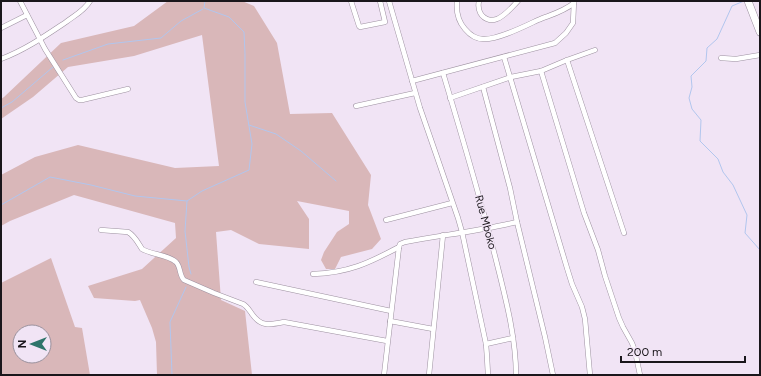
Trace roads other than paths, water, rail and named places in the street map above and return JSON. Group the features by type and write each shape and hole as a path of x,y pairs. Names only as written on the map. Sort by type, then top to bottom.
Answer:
{"main road":[{"path":"749,2 760,31"}],"street":[{"path":"20,1 40,39 76,98 82,100 128,89"},
{"path":"1,60 40,39 81,12 90,1"},
{"path":"351,1 360,27 385,22 380,1"},
{"path":"389,1 415,92 462,232 486,344 488,375"},
{"path":"457,1 457,11 460,23 473,36 482,39 494,38 510,32 564,10 574,2"},
{"path":"479,1 478,9 482,16 493,20 502,16 518,1"},
{"path":"412,81 555,43 566,33 573,23 574,2"},
{"path":"1,28 27,15"},
{"path":"450,98 511,78 541,71 595,50"},
{"path":"722,58 736,59 760,55"},
{"path":"504,56 567,268 572,284 582,306 585,319 590,375"},
{"path":"567,60 624,234"},
{"path":"541,71 584,213 598,250 622,327 632,343 640,373 646,375"},
{"name":"Rue Mboko","path":"443,73 488,229 513,338 516,375"},
{"path":"483,87 510,188 546,337 553,375"},
{"path":"356,106 415,92"},
{"path":"386,220 452,203"},
{"path":"313,274 329,273 355,268 399,247 400,244 405,242 488,229 517,222"},
{"path":"101,230 128,232 142,249 175,261 179,266 184,280 243,304 253,316 262,323 273,324 284,322 387,341"},
{"path":"429,375 443,235"},
{"path":"384,375 399,247"},
{"path":"256,282 391,311"},
{"path":"390,321 433,329"},
{"path":"486,344 513,338"}],"waterway":[{"path":"191,274 185,231 187,201 202,191 249,170 252,144 245,102 244,32 229,17 204,8 205,1"},
{"path":"744,1 732,6 717,39 707,48 706,61 691,76 692,87 689,98 692,109 701,120 700,141 718,159 723,172 733,185 747,215 745,233 760,250"},
{"path":"63,60 108,44 161,38 181,21 203,9"},
{"path":"1,108 12,102 53,67"},
{"path":"249,125 276,134 301,151 336,181"},
{"path":"1,205 50,177 135,196 187,201"},
{"path":"172,375 170,322 186,287"}]}
